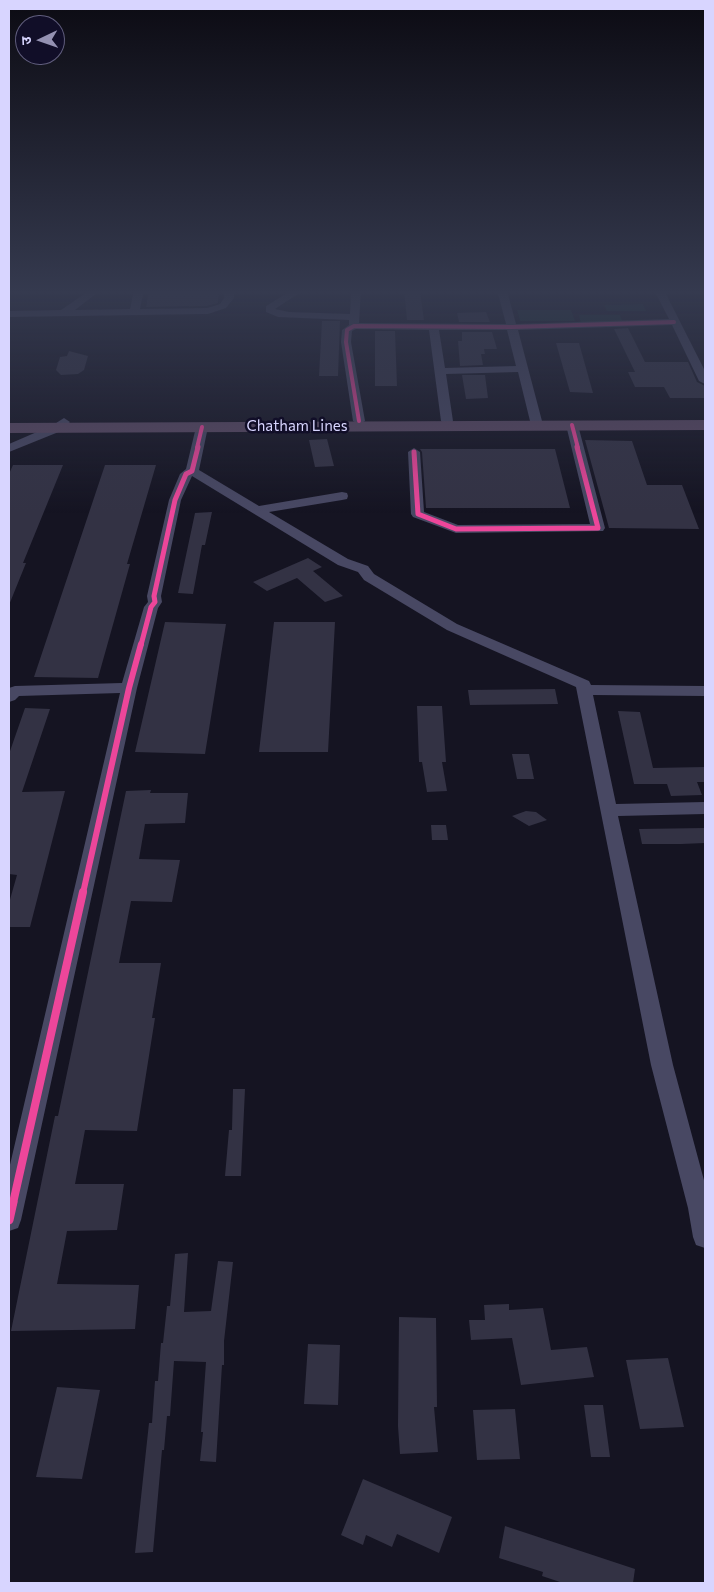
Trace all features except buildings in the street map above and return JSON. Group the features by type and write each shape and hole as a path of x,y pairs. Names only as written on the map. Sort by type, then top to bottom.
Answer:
{"highway":[{"name":"Chatham Lines","path":"9,428 60,425 359,421 705,420"},
{"name":"Chatham Lines","path":"9,423 202,427 705,425"}],"street":[{"path":"350,364 359,421"},
{"path":"439,364 447,421"},
{"path":"521,364 536,421"},
{"path":"696,364 705,381"},
{"path":"440,371 522,369"},
{"path":"9,448 60,425"},
{"path":"414,452 418,514 456,528 598,528 572,425"},
{"path":"192,471 202,427"},
{"path":"192,471 343,562 362,569 369,577 452,627 524,660 583,684 662,1065 700,1208 705,1237"},
{"path":"9,1220 129,688 151,607 155,602 154,596 175,500 186,474 192,471"},
{"path":"258,510 342,496"},
{"path":"9,697 15,691 129,688"},
{"path":"585,690 705,690"},
{"path":"609,810 705,808"}],"cycle path":[{"path":"350,364 359,421"},
{"path":"414,452 418,514 456,529 598,528 572,425"},
{"path":"9,1220 129,688 151,607 155,602 154,596 175,500 186,474 192,471 202,427"}]}
